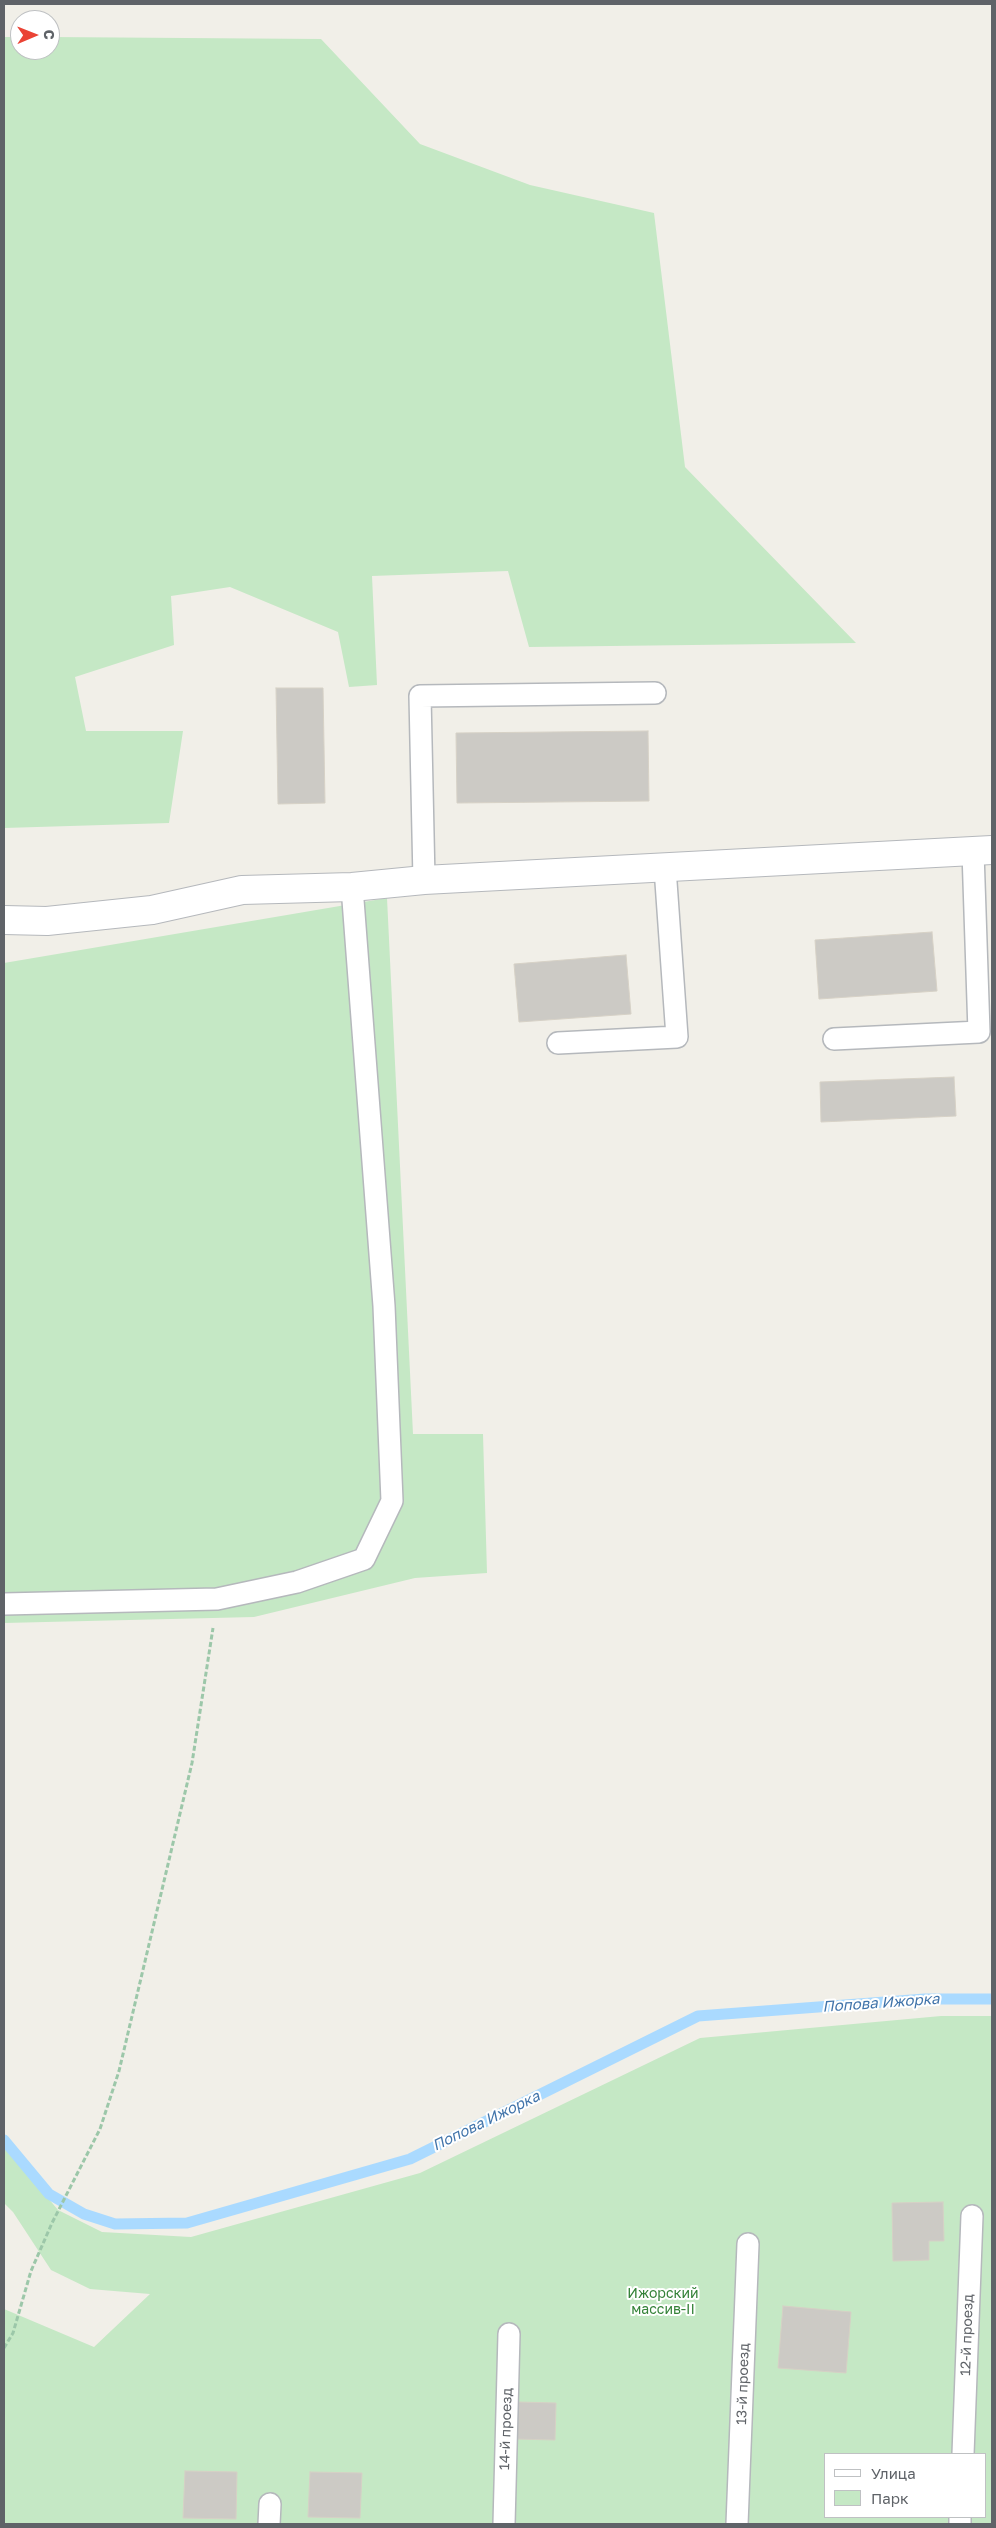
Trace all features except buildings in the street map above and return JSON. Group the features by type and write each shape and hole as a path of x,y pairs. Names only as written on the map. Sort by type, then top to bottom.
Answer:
{"street":[{"path":"4,920 47,921 152,910 242,890 352,887 424,880 983,851"}],"lane":[{"path":"424,880 420,696 655,693"},
{"path":"834,1039 979,1032 983,851"},
{"path":"558,1043 677,1037 665,868"},
{"path":"4,1604 218,1599 297,1582 364,1559 392,1502 384,1306 352,887"},
{"name":"12-й проезд","path":"962,2453 972,2216"},
{"name":"13-й проезд","path":"737,2524 748,2244"},
{"name":"14-й проезд","path":"504,2524 509,2334"}],"path":[{"path":"4,2348 13,2333 31,2271 52,2223 100,2129 120,2071 192,1763 218,1599"}],"green space":[{"path":"4,37 10,37 10,60 60,60 60,37 321,39 420,144 530,185 654,213 685,467 856,643 529,647 508,571 372,576 377,685 349,687 338,632 230,587 171,596 174,645 75,677 86,731 183,731 169,823 4,828"},
{"path":"387,898 413,1434 483,1434 487,1573 415,1578 254,1617 4,1623 4,963"},
{"name":"Ижорский массив-II","path":"941,2016 992,2016 992,2524 4,2524 4,2309 94,2347 150,2294 90,2289 51,2270 13,2212 4,2203 4,2145 58,2210 102,2232 191,2237 420,2173 700,2038"}],"waterway":[{"name":"Попова Ижорка","path":"4,2140 49,2194 84,2214 115,2224 187,2223 410,2159 698,2016 925,1999 992,1999"}]}
